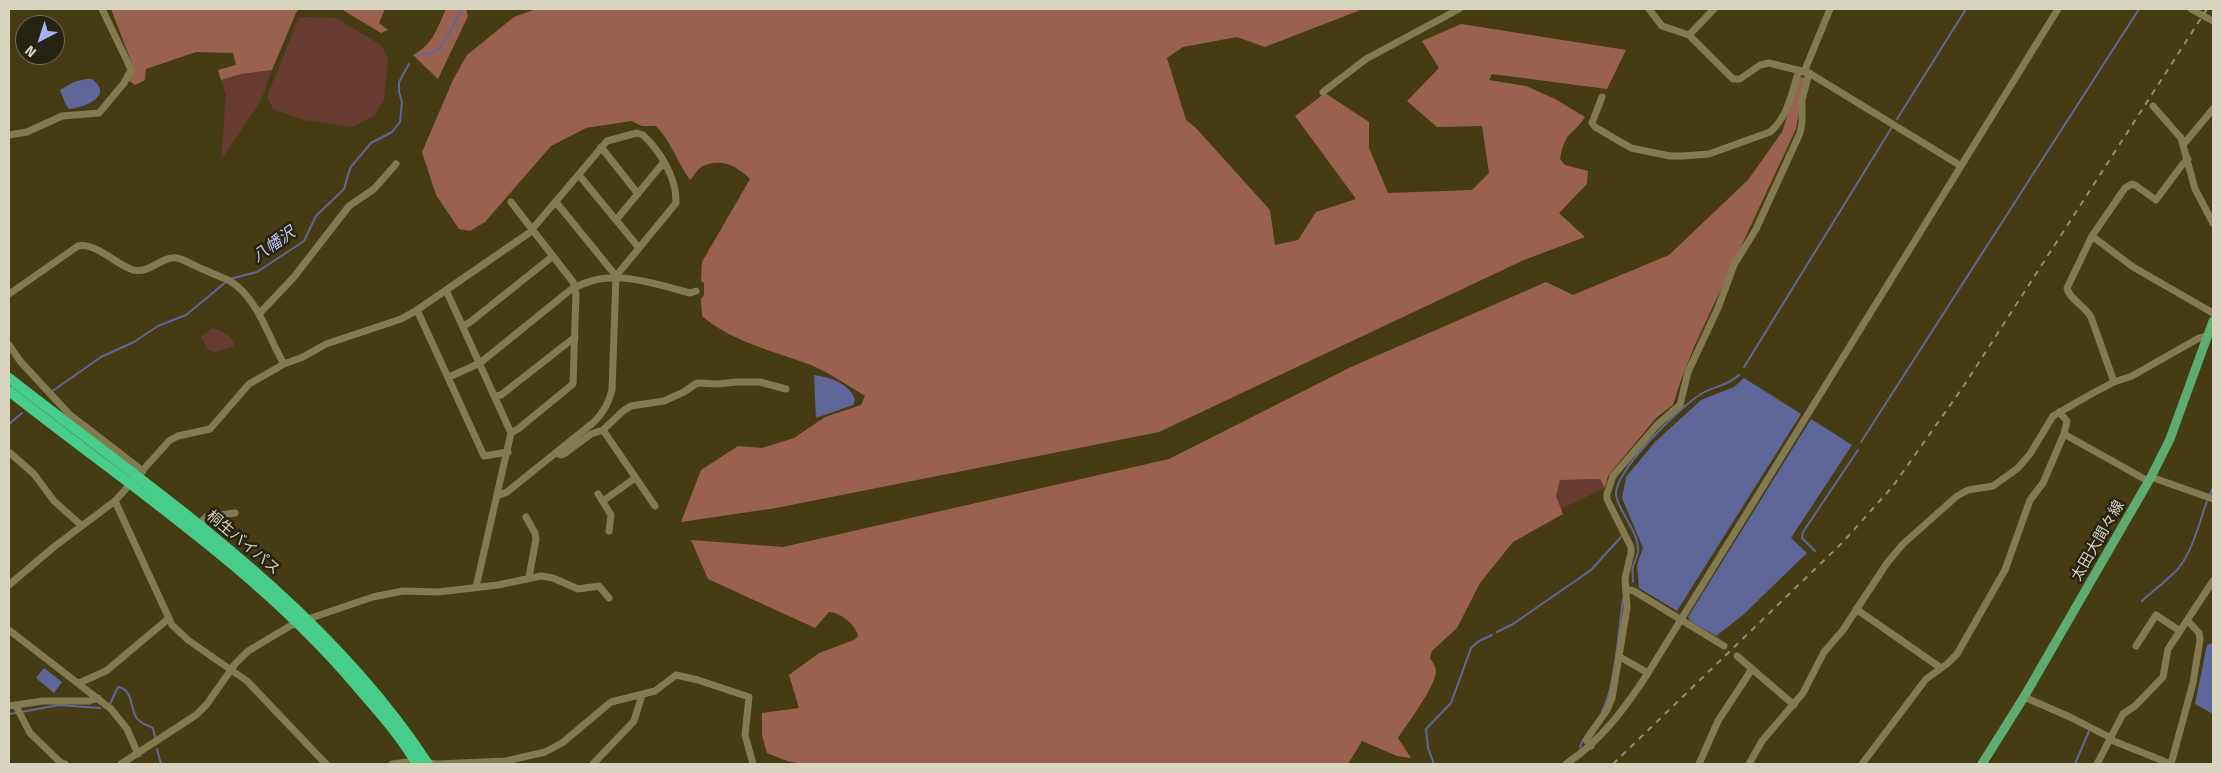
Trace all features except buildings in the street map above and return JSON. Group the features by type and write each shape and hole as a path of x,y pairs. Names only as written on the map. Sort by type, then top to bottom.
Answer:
{"highway":[{"name":"桐生バイパス","path":"9,378 198,525 262,578 311,629 422,763"},
{"name":"桐生バイパス","path":"9,391 136,477 233,564 295,613"}],"main road":[{"name":"太田大間々線","path":"1982,764 2024,696 2150,479 2170,440 2213,321"}],"street":[{"path":"9,135 27,132 62,116 99,113 124,83 130,70 129,65 102,9"},
{"path":"1323,92 1366,59 1459,9"},
{"path":"1649,9 1662,26 1689,35 1732,79 1740,79 1760,66 1769,63 1804,72 1961,166"},
{"path":"1689,35 1714,9"},
{"path":"1602,97 1592,123 1595,127 1631,148 1670,156 1709,154 1770,132 1786,111 1830,9"},
{"path":"1566,764 1591,746 1614,722 1648,673 2058,9"},
{"path":"2191,9 2213,20"},
{"path":"1591,746 1586,740 1610,704 1620,657 1627,608 1625,578 1631,550 1607,500 1610,482 1613,476 1657,425 1680,405 1688,372 1718,308 1734,265 1756,229 1800,133 1804,72"},
{"path":"2153,106 2174,128 2184,145 2195,189 2213,223"},
{"path":"2184,145 2213,109"},
{"path":"9,585 115,501 163,446 174,438 210,429 249,384 284,364 303,357 326,344 401,319 417,310 532,229 610,139 637,133 643,134 664,162 676,196 676,203 616,276 612,390 609,402 603,413 507,492 497,496"},
{"path":"601,148 638,194"},
{"path":"2114,382 2091,316 2085,307 2067,291 2092,236 2129,185 2134,185 2156,200 2182,165 2188,160"},
{"path":"616,220 664,162"},
{"path":"259,314 294,277 349,206 374,189 396,164"},
{"path":"579,175 639,248"},
{"path":"511,202 574,282 575,287 573,384 511,433"},
{"path":"556,202 616,276"},
{"path":"2092,236 2133,267 2213,314"},
{"path":"9,294 78,246 83,245 133,270 145,270 166,260 179,258 227,280 243,293 259,314 284,364"},
{"path":"463,326 553,256"},
{"path":"449,377 480,363 575,287 616,276 690,293 696,291"},
{"path":"446,290 511,433 476,588"},
{"path":"417,310 484,456 508,452"},
{"path":"1749,764 1762,741 1803,693 1824,652 1843,630 1887,563 1904,544 1957,496 1968,490 1993,486 2010,475 2030,454 2050,419 2060,412 2114,382 2132,376 2199,338 2208,336"},
{"path":"495,396 501,395 575,337"},
{"path":"9,347 77,421 136,477"},
{"path":"556,452 561,455 564,454 591,434 603,430 622,411 631,406 664,400 684,392 697,382 718,384 760,382 786,389"},
{"path":"1862,764 1926,680 1956,654 2005,570 2030,500 2043,483 2064,434 2067,421 2060,412"},
{"path":"603,430 655,506"},
{"path":"2064,434 2150,479 2213,499"},
{"path":"9,452 34,474 54,501 82,526"},
{"path":"603,501 635,478"},
{"path":"598,494 611,519 609,531"},
{"path":"115,501 168,619 178,632 252,685 326,764"},
{"path":"198,525 206,517 234,514"},
{"path":"526,517 535,533 536,539 529,577"},
{"path":"121,764 196,715 207,704 231,670 248,651 290,626 372,597 403,591 430,593 476,588 498,585 529,577 553,578 578,589 599,586 609,598"},
{"path":"2097,764 2123,714 2135,706 2163,677 2166,654 2213,581"},
{"path":"1626,589 1724,646"},
{"path":"1856,609 1941,668"},
{"path":"2136,646 2156,615 2180,631"},
{"path":"79,684 106,672 168,619"},
{"path":"2024,696 2070,716 2111,739 2171,764 2193,682 2200,640 2199,633 2188,621"},
{"path":"9,630 98,698 123,722 138,754"},
{"path":"1737,656 1794,705"},
{"path":"1620,657 1648,673"},
{"path":"1699,764 1715,726 1752,669"},
{"path":"392,764 506,761 545,752 562,743 611,702 642,695 662,687 676,675 698,680 749,698 745,735 754,764"},
{"path":"593,764 634,722 642,695"},
{"path":"66,764 61,762 30,732 16,709 43,702 89,701 98,698"}],"shaded area":[{"path":"111,9 299,9 272,70 241,74 221,80 218,70 236,65 233,53 196,52 146,69 145,80 135,85 129,81 133,66"},
{"path":"341,9 385,9 379,23 388,30 381,33"},
{"path":"446,9 466,9 468,16 438,79 413,55 430,41"},
{"path":"536,9 1363,9 1265,47 1237,37 1183,47 1167,58 1186,120 1195,127 1270,210 1275,245 1298,240 1316,212 1356,199 1295,116 1325,93 1369,122 1369,148 1388,193 1472,190 1489,173 1482,126 1437,127 1407,101 1439,68 1422,41 1461,24 1626,50 1607,89 1492,74 1489,80 1526,86 1555,99 1585,117 1564,143 1560,159 1565,165 1588,171 1587,184 1559,213 1585,237 1524,260 1159,432 776,508 681,522 701,470 738,446 762,448 794,438 825,417 861,405 865,396 818,368 726,333 702,316 701,299 704,295 704,283 701,281 702,262 750,179 734,167 717,163 701,167 690,180 666,138 656,126 642,126 631,121 586,128 551,146 485,222 470,231 459,229 436,195 422,152 453,80 467,55 514,17"},
{"path":"299,17 336,18 381,45 388,59 384,100 374,116 352,127 304,120 273,109 268,99 268,94"},
{"path":"272,70 261,100 221,160 226,94 221,80 241,74"},
{"path":"1800,77 1805,78 1796,129 1694,347 1673,405 1657,417 1616,466 1608,476 1605,488 1600,479 1560,480 1556,496 1563,514 1513,542 1480,583 1457,628 1432,651 1430,658 1436,672 1431,687 1398,738 1411,758 1397,756 1362,741 1348,764 803,764 787,761 767,753 762,735 762,713 799,708 789,675 819,653 854,640 858,636 857,632 851,624 838,614 829,612 815,628 708,579 691,540 783,547 1169,459 1351,367 1546,282 1573,295 1669,255 1748,180 1782,132"},
{"path":"212,328 230,338 235,343 233,347 215,352 208,350 201,337"},
{"path":"1600,479 1605,488 1561,509 1556,496 1560,480"}],"water":[{"path":"92,79 98,85 99,96 89,104 69,109 60,90 74,82"},
{"path":"814,375 839,382 853,394 855,400 853,405 816,418"},
{"path":"1744,378 1801,414 1677,611 1639,588 1637,565 1643,548 1622,498 1626,477 1655,442 1701,400 1734,387"},
{"path":"1811,419 1852,445 1791,538 1807,553 1743,615 1716,636 1690,621 1688,617"},
{"path":"2213,643 2213,714 2195,704 2207,645"},
{"path":"44,668 62,682 54,693 36,678"}],"waterway":[{"name":"八幡沢","path":"419,56 436,51 441,47 462,9"},
{"path":"1897,119 1966,9"},
{"path":"1861,442 2139,9"},
{"name":"八幡沢","path":"230,279 257,272 304,241 316,216 344,189 350,168 371,143 392,132 400,122 402,102 399,82 409,64"},
{"path":"1744,367 1892,127"},
{"name":"八幡沢","path":"51,392 101,357 134,342 158,326 186,315 226,282"},
{"path":"1633,582 1633,568 1638,548 1637,541 1617,501 1618,484 1650,440 1679,411 1701,394 1735,379 1739,375"},
{"name":"八幡沢","path":"9,424 22,413"},
{"path":"1815,551 1802,538 1803,532 1858,450"},
{"path":"2210,494 2213,488"},
{"path":"2142,601 2173,574 2183,562 2195,537 2207,501"},
{"path":"1497,632 1513,624 1591,570 1621,537"},
{"path":"1602,711 1613,673 1623,599"},
{"path":"1434,764 1428,748 1426,729 1451,703 1471,648 1479,641 1492,635"},
{"path":"110,704 118,687 123,688 129,695 137,719 153,728 155,737"},
{"path":"21,712 59,705 100,708"},
{"path":"9,714 16,713"},
{"path":"2075,764 2089,731"},
{"path":"1580,747 1583,740"},
{"path":"157,749 161,764"}],"railway":[{"path":"1613,764 1843,542 1893,486 1963,387 2207,9"}]}
